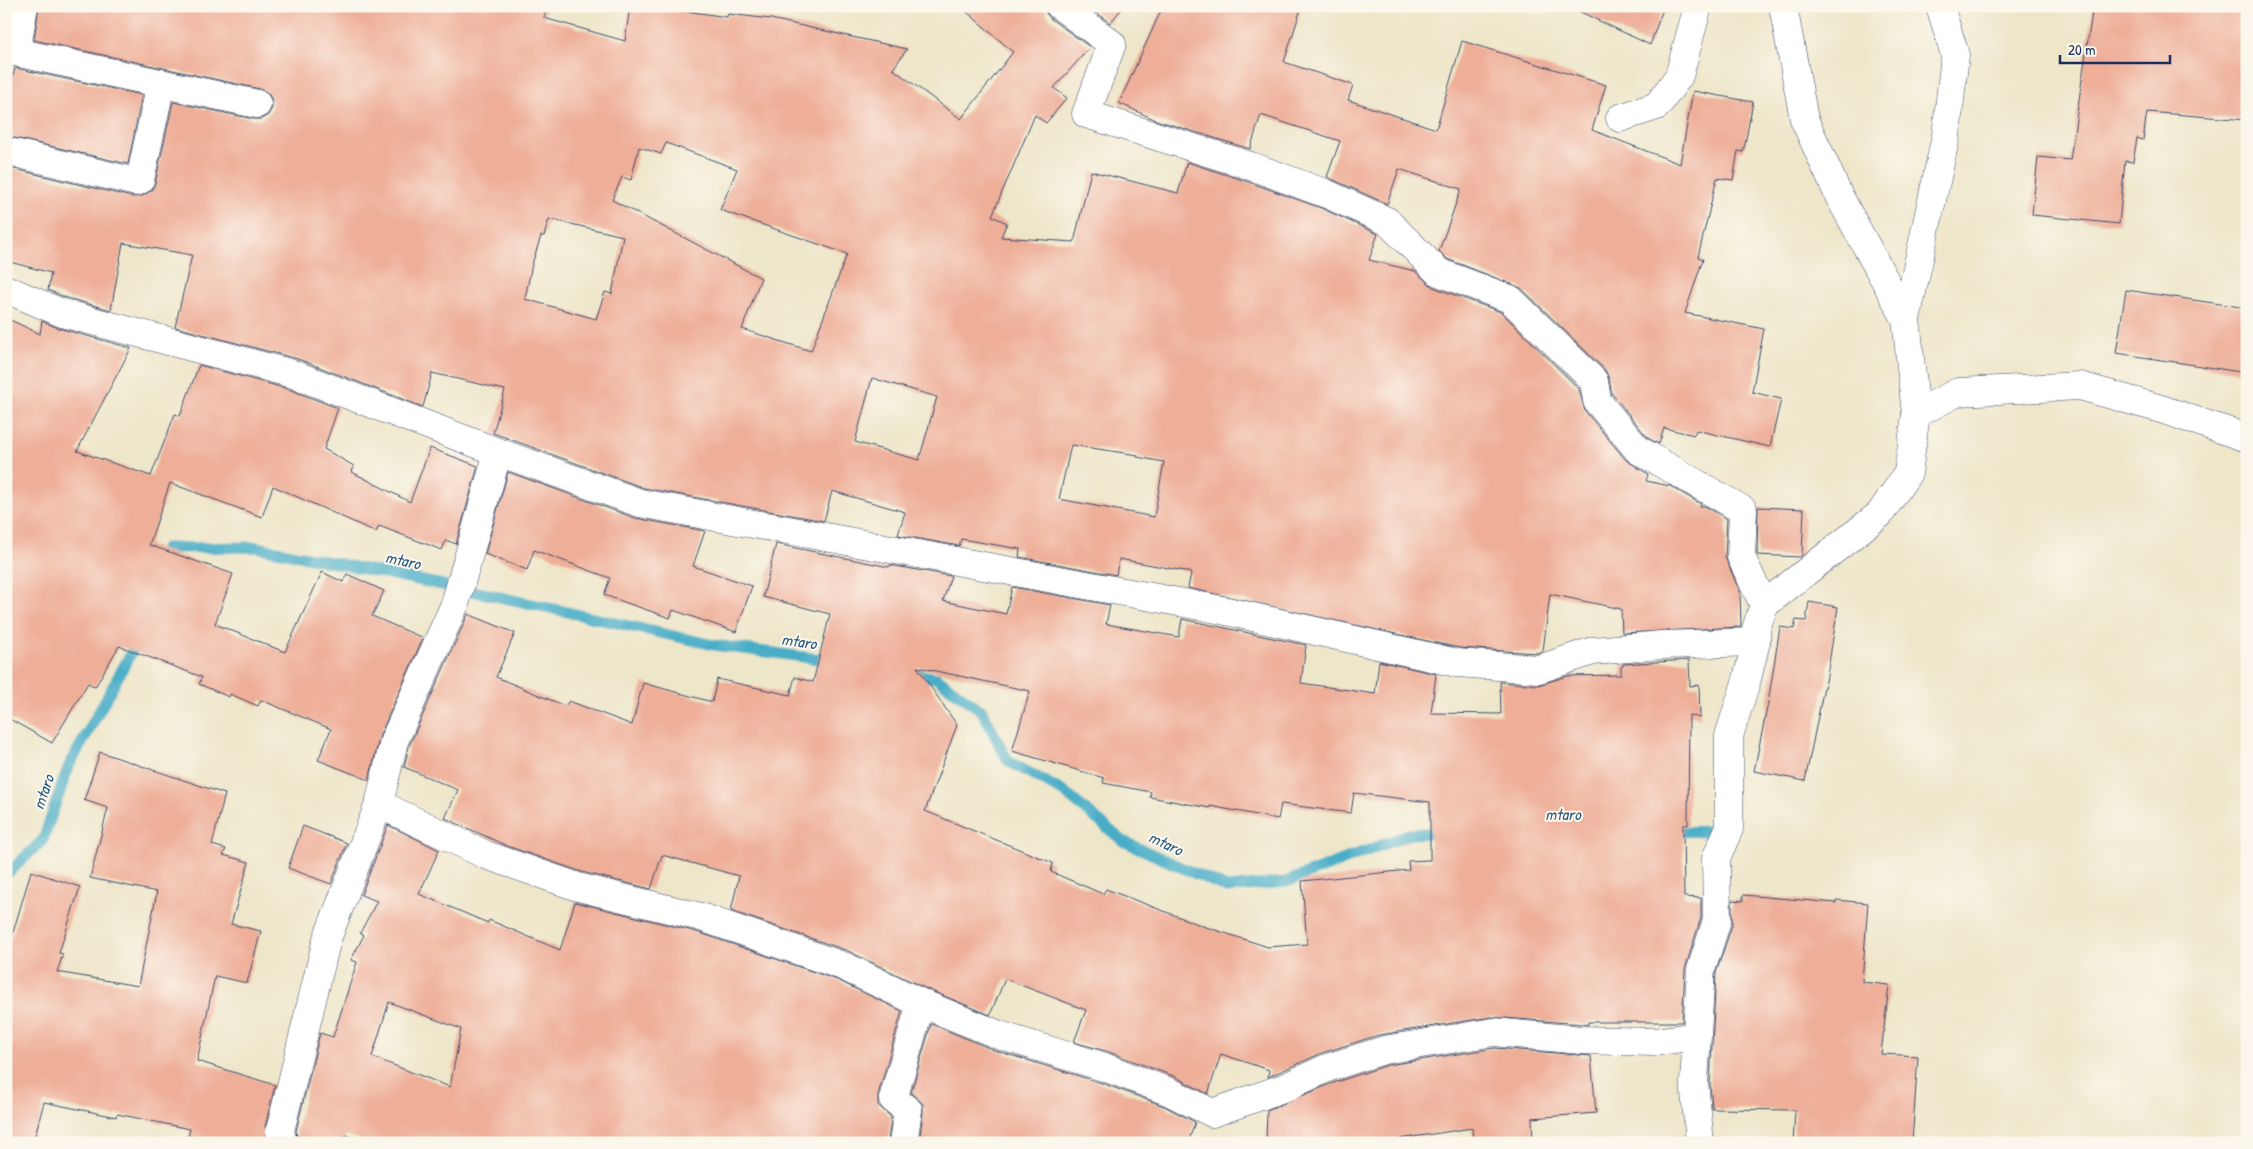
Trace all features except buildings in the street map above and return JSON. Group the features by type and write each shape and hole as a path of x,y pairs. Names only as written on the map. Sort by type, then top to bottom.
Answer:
{"street":[{"path":"24,6 11,51 257,104"},
{"path":"1060,6 1112,44 1086,114 1251,166 1327,194 1388,221 1438,272 1510,299 1594,381 1597,401 1638,450 1743,510 1741,557 1764,605"},
{"path":"1620,118 1657,106 1679,76 1698,6"},
{"path":"1783,6 1804,119 1839,196 1906,319"},
{"path":"1700,1143 1694,1082 1701,970 1717,920 1716,858 1729,829 1729,736 1756,642 1756,629 1764,605 1880,514 1908,473 1916,414 1906,319 1946,136 1955,54 1940,6"},
{"path":"6,151 136,182 140,180 161,83"},
{"path":"6,289 62,313 293,374 498,452 640,503 1222,610 1457,663 1539,669 1593,651 1662,645 1756,642"},
{"path":"1916,414 1958,392 2080,386 2161,409 2247,438"},
{"path":"284,1143 280,1131 328,939 379,804 394,741 455,604 498,452"},
{"path":"379,804 486,854 578,887 701,917 843,966 921,1003 999,1034 1104,1067 1170,1092 1212,1113 1286,1087 1327,1068 1384,1050 1494,1032 1580,1040 1654,1042 1696,1036"},
{"path":"903,1143 908,1110 894,1099 921,1003"}],"waterway":[{"name":"mtaro","path":"161,565 166,548 257,547 491,595 714,645 833,661"},
{"name":"mtaro","path":"6,875 43,840 68,768 140,637"},
{"name":"mtaro","path":"908,673 937,678 982,711 1008,761 1064,792 1123,841 1227,888 1286,882 1410,834 1445,832"},
{"name":"mtaro","path":"1669,832 1719,831"}]}
